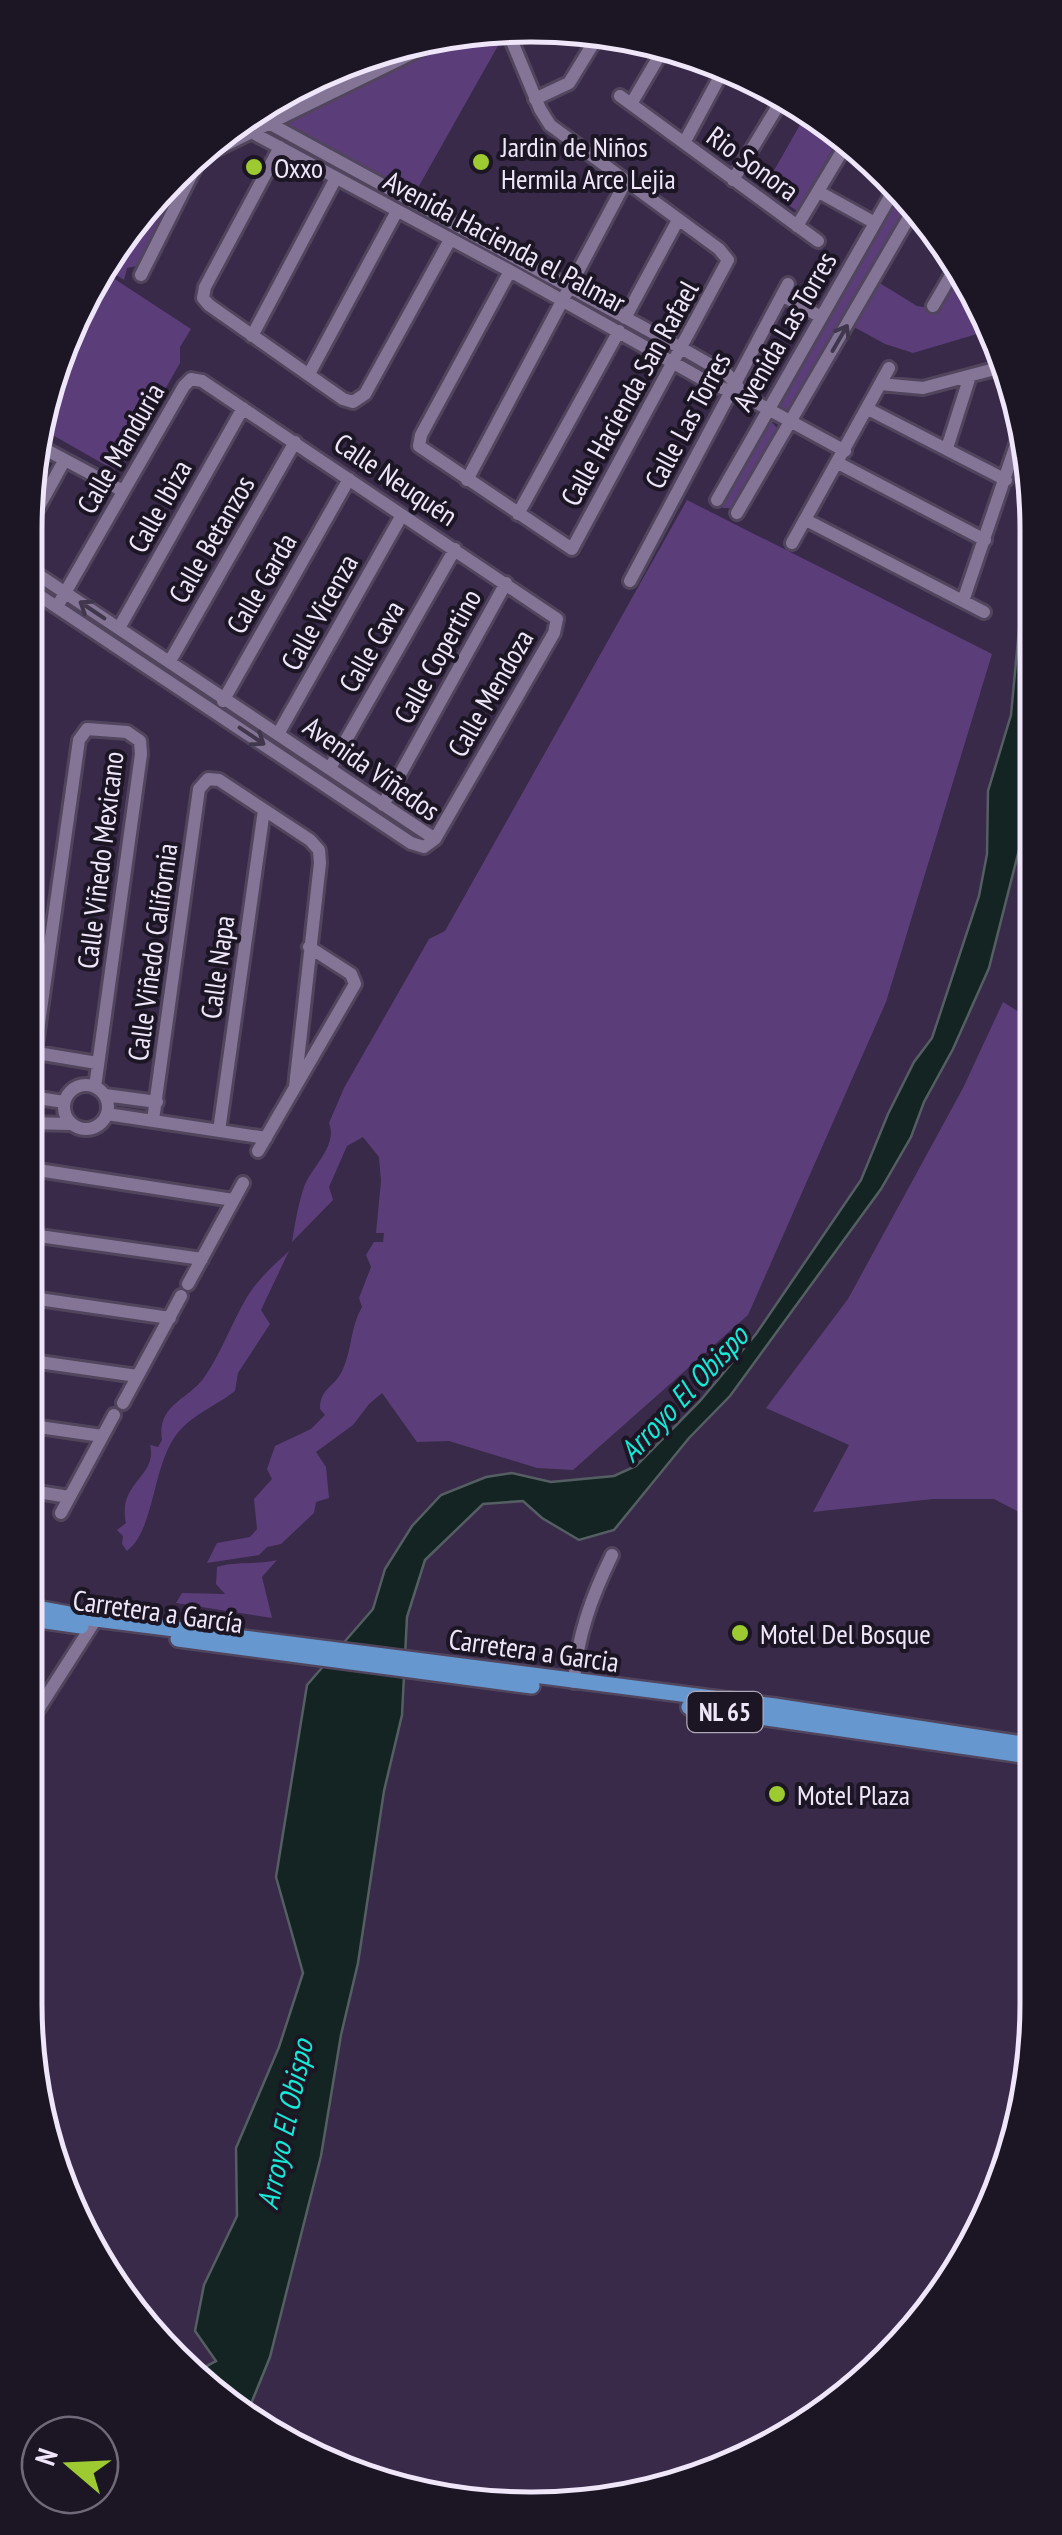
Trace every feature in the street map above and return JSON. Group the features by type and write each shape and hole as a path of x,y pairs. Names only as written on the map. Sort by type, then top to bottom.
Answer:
{"main road":[{"name":"NL 65","path":"42,1610 94,1623"},
{"name":"Carretera a García","path":"42,1619 284,1648"},
{"name":"Carretera a Garcia","path":"284,1648 1020,1755"},
{"name":"Carretera a Garcia","path":"415,1665 775,1706 1020,1744"}],"street":[{"path":"510,271 420,435 419,446 518,514 678,220 550,126 513,43"},
{"path":"535,99 569,83 591,47"},
{"name":"Rio Sonora","path":"656,59 626,100 818,241"},
{"path":"283,110 380,66"},
{"path":"684,143 718,80"},
{"path":"734,180 777,109"},
{"name":"Avenida Hacienda el Palmar","path":"265,122 565,294 622,325 681,348 746,397 985,540"},
{"name":"Avenida Hacienda el Palmar","path":"251,131 450,240 565,294"},
{"path":"280,147 204,287 203,298 348,401 360,400 365,394 450,240"},
{"name":"Rio Sonora","path":"798,226 841,154"},
{"path":"252,336 336,178"},
{"path":"467,480 626,181"},
{"path":"140,275 185,187"},
{"name":"Rio Sonora","path":"819,192 874,223"},
{"name":"Avenida Las Torres","path":"717,500 888,199"},
{"path":"309,374 397,211"},
{"name":"Calle Hacienda San Rafael","path":"518,514 572,549 728,260 678,220"},
{"name":"Avenida Las Torres","path":"737,513 907,220"},
{"path":"932,306 949,279"},
{"name":"Calle Las Torres","path":"630,581 785,289 821,316"},
{"name":"Avenida Hacienda el Palmar","path":"622,325 673,362 733,388"},
{"path":"792,543 889,368"},
{"path":"880,384 922,388 992,370"},
{"path":"947,448 970,376"},
{"name":"Calle Manduria","path":"58,605 184,386 190,379 202,380"},
{"name":"Calle Neuquén","path":"202,380 552,613 558,623"},
{"name":"Calle Ibiza","path":"118,628 243,408"},
{"path":"868,409 1006,480"},
{"name":"Calle Betanzos","path":"170,661 296,442"},
{"path":"49,452 123,491"},
{"path":"963,602 1013,456"},
{"path":"44,496 64,460"},
{"name":"Calle Garda","path":"218,713 349,478"},
{"name":"Calle Vicenza","path":"278,734 402,515"},
{"path":"806,520 984,612"},
{"name":"Calle Cava","path":"330,768 456,549"},
{"name":"Avenida Viñedos","path":"42,577 435,840 424,846 411,843 42,596"},
{"name":"Calle Copertino","path":"383,805 506,584"},
{"name":"Calle Mendoza","path":"435,840 558,623"},
{"name":"Calle Viñedo Mexicano","path":"42,975 79,740 88,729 127,732 140,741 142,754 91,1062 94,1089"},
{"name":"Calle Viñedo California","path":"153,1120 199,790 208,778 215,779 264,810"},
{"path":"264,810 319,850 295,1087"},
{"name":"Calle Napa","path":"219,1131 264,810"},
{"path":"258,1151 355,984 351,974 309,947"},
{"name":"Calle Viñedo Mexicano","path":"42,1053 91,1062"},
{"path":"70,1124 64,1114 64,1102 70,1091 94,1089 157,1102"},
{"path":"94,1089 107,1114"},
{"path":"42,1099 64,1102"},
{"path":"107,1114 266,1138"},
{"path":"42,1124 95,1128 107,1114"},
{"path":"42,1171 233,1200"},
{"path":"61,1513 243,1183"},
{"path":"42,1236 202,1259"},
{"path":"42,1300 170,1318"},
{"path":"42,1362 138,1376"},
{"path":"42,1427 102,1436"},
{"path":"42,1493 69,1497"},
{"path":"574,1682 576,1648 612,1554"},
{"path":"42,1704 94,1623"}],"shaded area":[{"path":"499,44 415,193 283,124 420,56"},
{"path":"800,124 833,148 797,211 764,188"},
{"path":"175,198 137,266 127,268 124,280 116,275 143,234"},
{"path":"891,202 907,219 797,411 788,412 780,407 778,398"},
{"path":"114,278 191,329 180,347 180,363 121,467 114,470 52,435 68,374"},
{"path":"950,281 977,334 913,353 885,344 854,327 878,282 917,306 934,309"},
{"path":"772,422 779,431 734,508 723,508 721,502 766,423"},
{"path":"687,500 992,654 886,1002 748,1315 573,1470 537,1468 449,1441 417,1442 382,1393 353,1425 316,1452 326,1467 329,1498 316,1502 314,1513 281,1544 267,1547 259,1555 207,1563 217,1543 250,1537 257,1529 254,1499 272,1479 267,1469 275,1446 311,1429 325,1415 320,1409 322,1396 343,1369 362,1307 359,1298 371,1267 366,1255 374,1242 383,1242 384,1233 376,1233 379,1157 363,1137 347,1146 329,1187 333,1200 292,1242 304,1187 327,1148 329,1123 344,1088 429,939 445,931"},
{"path":"1003,1002 1020,1012 1020,1513 994,1499 933,1499 813,1512 849,1445 766,1408 848,1299 963,1088"},
{"path":"289,1251 261,1310 270,1324 238,1373 235,1391 195,1418 174,1438 143,1529 127,1551 117,1530 126,1523 127,1498 148,1465 150,1445 158,1447 162,1440 161,1428 168,1411 203,1379 251,1290"},
{"path":"277,1560 262,1577 272,1618 176,1603 182,1593 225,1594 216,1584 217,1567"}],"water":[{"name":"Arroyo El Obispo","path":"1020,625 1020,846 989,968 911,1137 881,1189 730,1396 689,1438 614,1530 579,1540 542,1518 523,1501 483,1504 425,1560 407,1617 402,1715 384,1791 358,1963 341,2035 321,2156 270,2357 251,2404 205,2367 216,2361 195,2331 204,2285 237,2216 236,2148 279,2047 303,1973 276,1877 307,1685 373,1609 385,1569 412,1526 441,1495 486,1477 512,1473 551,1482 614,1476 636,1466 700,1401 756,1334 861,1180 914,1062 932,1038 979,896 987,854 988,791 1011,715"}],"place":[{"name":"Jardin de Niños Hermila Arce Lejia","path":"481,162"},
{"name":"Oxxo","path":"254,167"},
{"name":"Motel Del Bosque","path":"740,1633"},
{"name":"Motel Plaza","path":"777,1794"}]}
